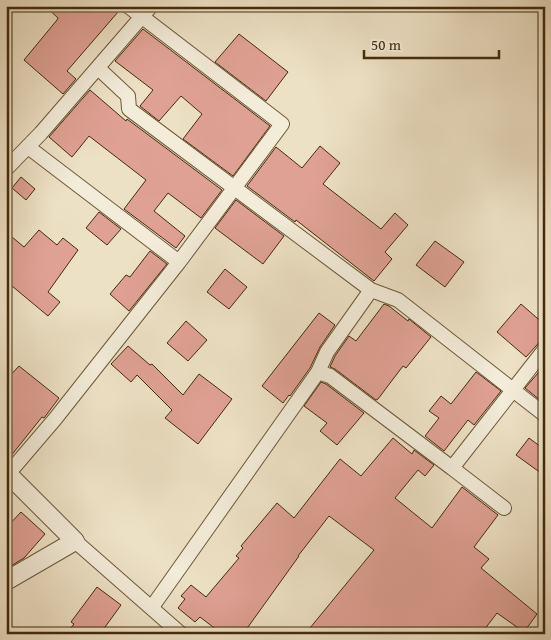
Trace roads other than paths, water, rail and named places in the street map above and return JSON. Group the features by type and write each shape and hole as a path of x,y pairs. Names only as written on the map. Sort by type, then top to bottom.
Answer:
{"street":[{"path":"128,6 282,124 179,262 55,418 7,473 75,541 181,634"},
{"path":"6,169 28,147 151,6"},
{"path":"98,68 128,96 129,109 371,290 398,300 545,415"},
{"path":"28,147 179,262"},
{"path":"152,608 318,372 327,352 371,290"},
{"path":"452,468 545,349"},
{"path":"318,372 330,376 504,508"},
{"path":"6,581 75,541"}]}
